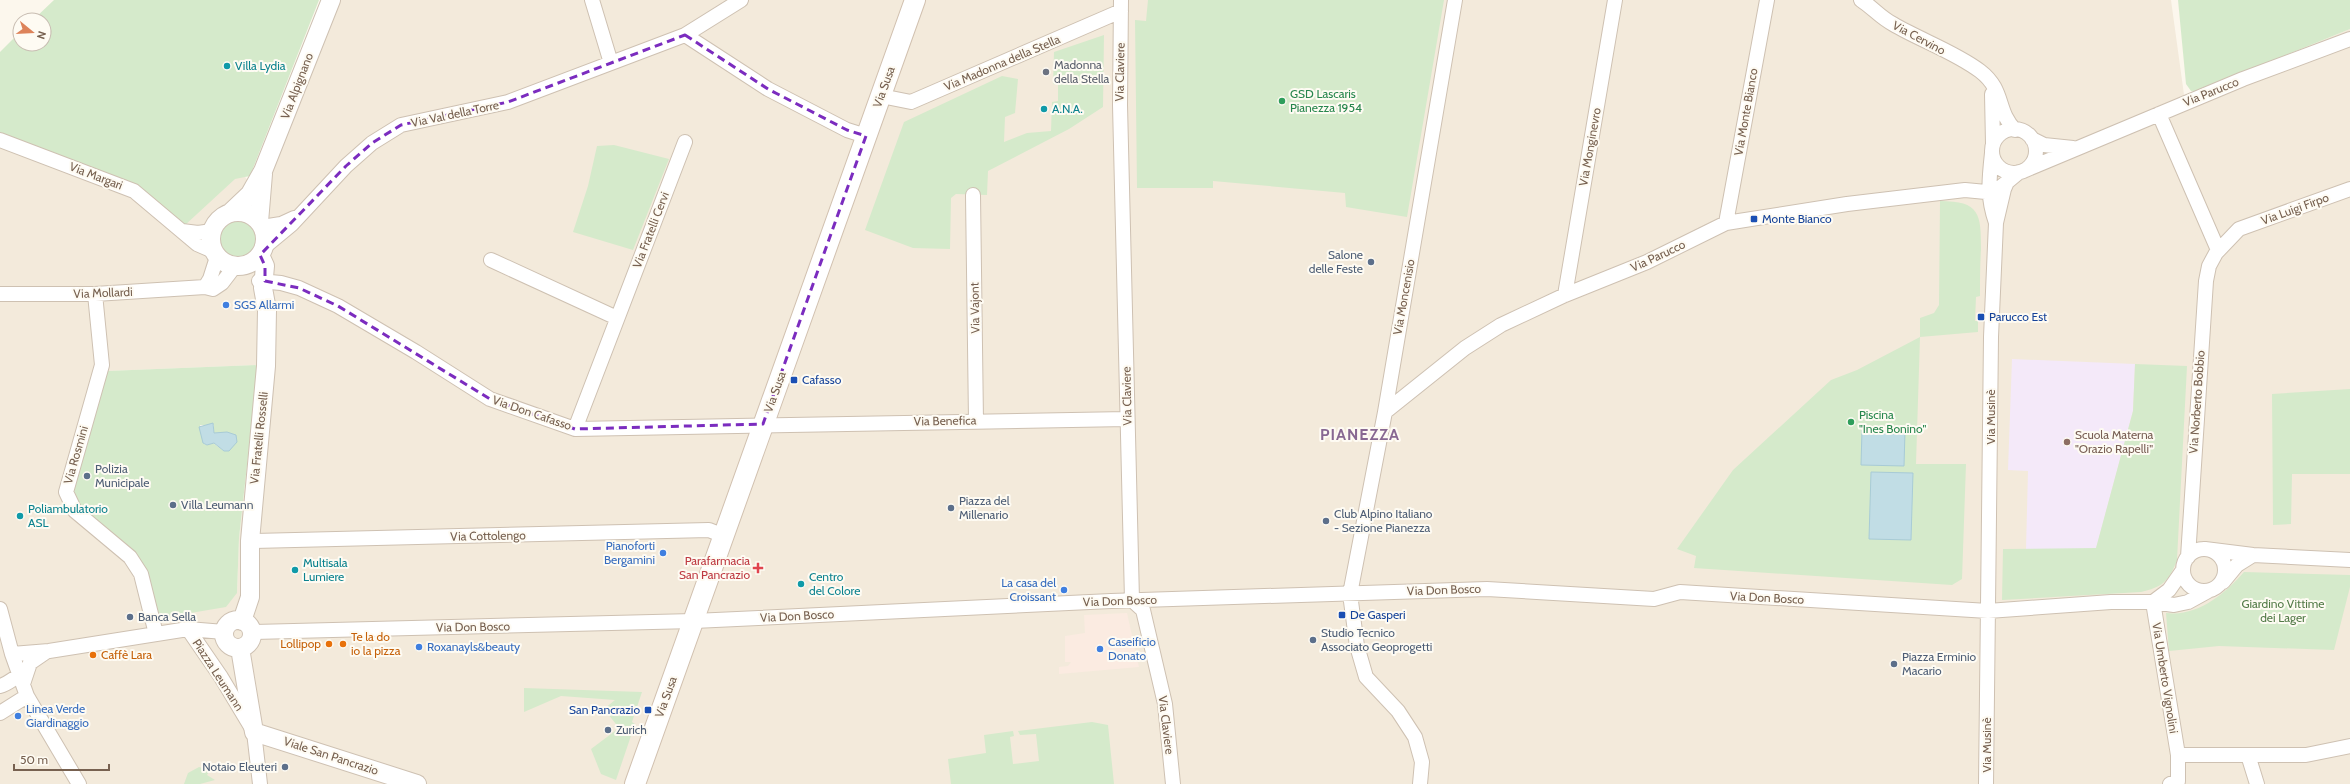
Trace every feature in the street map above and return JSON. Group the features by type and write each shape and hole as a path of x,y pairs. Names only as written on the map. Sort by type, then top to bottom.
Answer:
{"main road":[{"name":"Via Susa","path":"635,784 641,774 763,424 915,0"}],"street":[{"name":"Via Alpignano","path":"231,212 250,194 263,172 331,0"},
{"path":"592,0 612,63"},
{"name":"Via Val della Torre","path":"262,252 301,214 346,166 372,143 401,125 508,102 686,35 742,0"},
{"name":"Via Moncenisio","path":"1420,784 1422,762 1415,737 1398,711 1366,677 1357,646 1350,594 1385,412 1455,0"},
{"name":"Via Monginevro","path":"1565,295 1615,0"},
{"name":"Via Monte Bianco","path":"1726,223 1767,0"},
{"name":"Via Cervino","path":"1861,0 1891,23 1980,71 1996,88 2003,114 2007,122 2015,130"},
{"name":"Via Madonna della Stella","path":"880,96 911,102 1121,6"},
{"name":"Via Claviere","path":"1121,6 1120,105 1132,600 1143,610 1164,696 1173,784"},
{"path":"686,35 768,89 847,130 866,136"},
{"name":"Via Parucco","path":"2021,171 2058,158 2073,148 2244,79 2350,39"},
{"name":"Via Cervino","path":"1980,71 1990,85 1992,96 1992,149 1988,192 1989,204 1996,223"},
{"path":"2159,114 2218,250"},
{"path":"2021,171 2009,172 2002,170 1993,160 1992,149 1999,135 2015,130 2026,133 2032,139 2044,145 2073,148"},
{"path":"1965,190 1988,192 1997,190 2033,160 2035,153 2032,139"},
{"name":"Via Margari","path":"0,140 134,191 197,244 215,254"},
{"name":"Via Fratelli Cervi","path":"574,429 685,142"},
{"path":"1965,190 1979,182 1990,170"},
{"name":"Via Alpignano","path":"261,224 263,172"},
{"path":"1996,223 2007,182"},
{"name":"Via Luigi Firpo","path":"2239,229 2350,189"},
{"path":"1965,190 1984,208 1996,223"},
{"name":"Via Parucco","path":"1385,412 1465,348 1501,325 1565,295 1647,262 1726,223 1847,204 1965,190"},
{"name":"Via Vajont","path":"973,195 976,421"},
{"path":"205,287 210,280 215,254 210,238 212,231 219,219 231,212 250,214 261,224 265,237 262,252 255,260 238,266"},
{"name":"Via Val della Torre","path":"261,224 281,224 301,214"},
{"name":"Via Musinè","path":"1986,784 1991,336 1996,223"},
{"name":"Via Norberto Bobbio","path":"2188,557 2206,281 2209,266 2218,250 2239,229"},
{"path":"182,231 198,233 212,231"},
{"name":"Via Fratelli Rosselli","path":"247,627 250,597 250,541 266,366 267,310 262,283 265,266 262,252"},
{"path":"215,254 238,266 262,283"},
{"path":"490,260 617,318"},
{"name":"Via Mollardi","path":"0,294 95,294 205,287 213,289 217,287 238,266"},
{"name":"Via Don Cafasso","path":"262,283 299,288 338,306 416,352 490,399 574,429 763,424"},
{"name":"Via Rosmini","path":"95,294 102,365 66,492 75,511 130,557 141,574 156,634"},
{"name":"Via Benefica","path":"763,424 1127,419"},
{"name":"Via Cottolengo","path":"250,541 709,530 724,536"},
{"path":"2153,602 2169,590 2183,570 2188,557 2198,550 2205,549 2253,555 2350,560"},
{"path":"2205,549 2217,553 2225,563 2225,576 2222,582"},
{"path":"1988,611 2111,602 2153,602 2167,605 2182,604 2222,582 2237,565 2253,555"},
{"path":"2183,570 2188,584 2194,589 2208,591"},
{"name":"Via Don Bosco","path":"247,627 694,621 1132,600 1487,589 1654,599 1680,592 1988,611"},
{"name":"Via Umberto Vignolini","path":"2153,602 2178,755"},
{"path":"0,609 12,654 23,685 79,784"},
{"path":"228,624 247,627 249,643 240,648 228,645 225,641 224,632 228,624"},
{"path":"12,654 49,650 188,629"},
{"name":"Piazza Leumann","path":"188,629 224,632"},
{"name":"Piazza Leumann","path":"188,629 253,727"},
{"name":"Piazza Leumann","path":"240,648 253,727"},
{"path":"0,713 23,685 30,663 49,650"},
{"path":"0,686 8,684 12,679 23,685"},
{"path":"253,727 260,784"},
{"name":"Viale San Pancrazio","path":"253,727 417,784"},
{"path":"2170,784 2178,781 2178,755 2306,755 2350,746"},
{"path":"2248,754 2257,784"}],"highlighted area":[{"path":"685,35 768,89 847,130 866,136 763,424 575,429 490,399 338,306 299,288 265,281 265,266 260,255 346,166 372,143 401,125 508,102"}],"shaded area":[{"path":"333,0 2171,0 2185,102 2195,92 2350,29 2350,784 0,784 0,76 174,80 257,193","holes":["258,365 239,538 237,593 107,371"]},
{"name":"Scuola Materna \"Orazio Rapelli\"","path":"2012,359 2135,364 2133,411 2096,549 2026,549 2028,471 2008,470"},
{"name":"Caseificio Donato","path":"1127,613 1139,667 1059,674 1059,667 1068,666 1071,662 1065,662 1065,636 1085,633 1084,615"}],"green space":[{"path":"54,0 319,0 250,176 235,179 184,226 134,183 132,185 127,181 0,135 0,52 12,40 12,52 52,52 52,12 41,12"},
{"name":"GSD Lascaris Pianezza 1954","path":"1148,0 1444,0 1407,217 1346,207 1345,193 1213,181 1213,188 1137,188 1135,20 1146,21"},
{"path":"2178,0 2350,0 2350,29 2195,92 2191,91 2186,84"},
{"path":"1104,35 1103,107 1069,129 988,171 987,195 956,194 951,198 950,249 913,248 865,230 904,122 1002,76 1018,79 1015,113 1005,117 1004,142 1027,133 1051,131 1052,102 1058,101 1058,85 1053,84 1054,52"},
{"path":"614,145 669,159 633,250 573,232 588,186 597,146"},
{"path":"1940,201 1963,204 1971,207 1979,218 1981,237 1980,296 1976,297 1975,321 1978,321 1978,332 1920,337 1920,318 1934,313 1939,305"},
{"path":"238,221 251,227 257,240 251,253 238,259 225,253 219,240 225,227"},
{"name":"Piscina \"Ines Bonino\"","path":"1920,337 1916,464 1966,464 1962,579 1952,585 1694,568 1696,556 1677,549 1733,470 1831,380 1857,370"},
{"path":"2135,364 2187,366 2177,560 2171,573 2160,585 2141,592 2002,600 2003,549 2096,548 2133,411"},
{"path":"258,365 239,538 237,593 226,607 155,619 145,573 89,516 69,490 107,371","holes":["200,425 214,425 214,433 233,434 229,451 224,451 213,443 207,445 204,444"]},
{"path":"2350,389 2350,474 2292,474 2291,524 2273,525 2272,394"},
{"name":"Giardino Vittime dei Lager","path":"2244,572 2350,575 2350,587 2334,650 2219,646 2169,651 2166,613 2177,613 2199,608 2219,596"},
{"path":"524,688 642,692 632,722 635,724 616,780 601,774 591,749 619,728 604,709 615,700 561,696 524,712"},
{"path":"1092,722 1108,725 1114,784 951,784 948,759 986,753 984,735 1013,731 1014,736 1010,737 1013,764 1039,761 1036,734 1020,735 1018,731"},
{"path":"199,767 210,770 207,775 215,780 200,784 184,784 188,773"}],"water":[{"path":"213,423 214,433 227,432 236,435 237,442 229,451 224,451 214,443 207,445 203,443 199,427"},
{"path":"1862,430 1905,431 1904,466 1861,465"},
{"path":"1871,472 1913,473 1911,540 1869,539"}],"place":[{"name":"Villa Lydia","path":"227,66"},
{"name":"Madonna della Stella","path":"1046,72"},
{"name":"GSD Lascaris Pianezza 1954","path":"1282,101"},
{"name":"A.N.A.","path":"1044,109"},
{"name":"Monte Bianco","path":"1754,219"},
{"name":"Salone delle Feste","path":"1371,262"},
{"name":"SGS Allarmi","path":"226,305"},
{"name":"Parucco Est","path":"1981,317"},
{"name":"Cafasso","path":"794,380"},
{"name":"Piscina \"Ines Bonino\"","path":"1851,422"},
{"name":"Scuola Materna \"Orazio Rapelli\"","path":"2067,442"},
{"name":"Polizia Municipale","path":"87,476"},
{"name":"Villa Leumann","path":"173,505"},
{"name":"Piazza del Millenario","path":"951,508"},
{"name":"Poliambulatorio ASL","path":"20,516"},
{"name":"Club Alpino Italiano - Sezione Pianezza","path":"1326,521"},
{"name":"Pianoforti Bergamini","path":"663,553"},
{"name":"Parafarmacia San Pancrazio","path":"758,568"},
{"name":"Multisala Lumiere","path":"295,570"},
{"name":"Centro del Colore","path":"801,584"},
{"name":"La casa del Croissant","path":"1064,590"},
{"name":"De Gasperi","path":"1342,615"},
{"name":"Banca Sella","path":"130,617"},
{"name":"Studio Tecnico Associato Geoprogetti","path":"1313,640"},
{"name":"Lollipop","path":"329,644"},
{"name":"Te la do io la pizza","path":"343,644"},
{"name":"Roxanayls&beauty","path":"419,647"},
{"name":"Caseificio Donato","path":"1100,649"},
{"name":"Caffè Lara","path":"93,655"},
{"name":"Piazza Erminio Macario","path":"1894,664"},
{"name":"San Pancrazio","path":"648,710"},
{"name":"Linea Verde Giardinaggio","path":"18,716"},
{"name":"Zurich","path":"608,730"},
{"name":"Notaio Eleuteri","path":"285,767"}],"district":[{"name":"PIANEZZA","path":"1360,434"}]}
